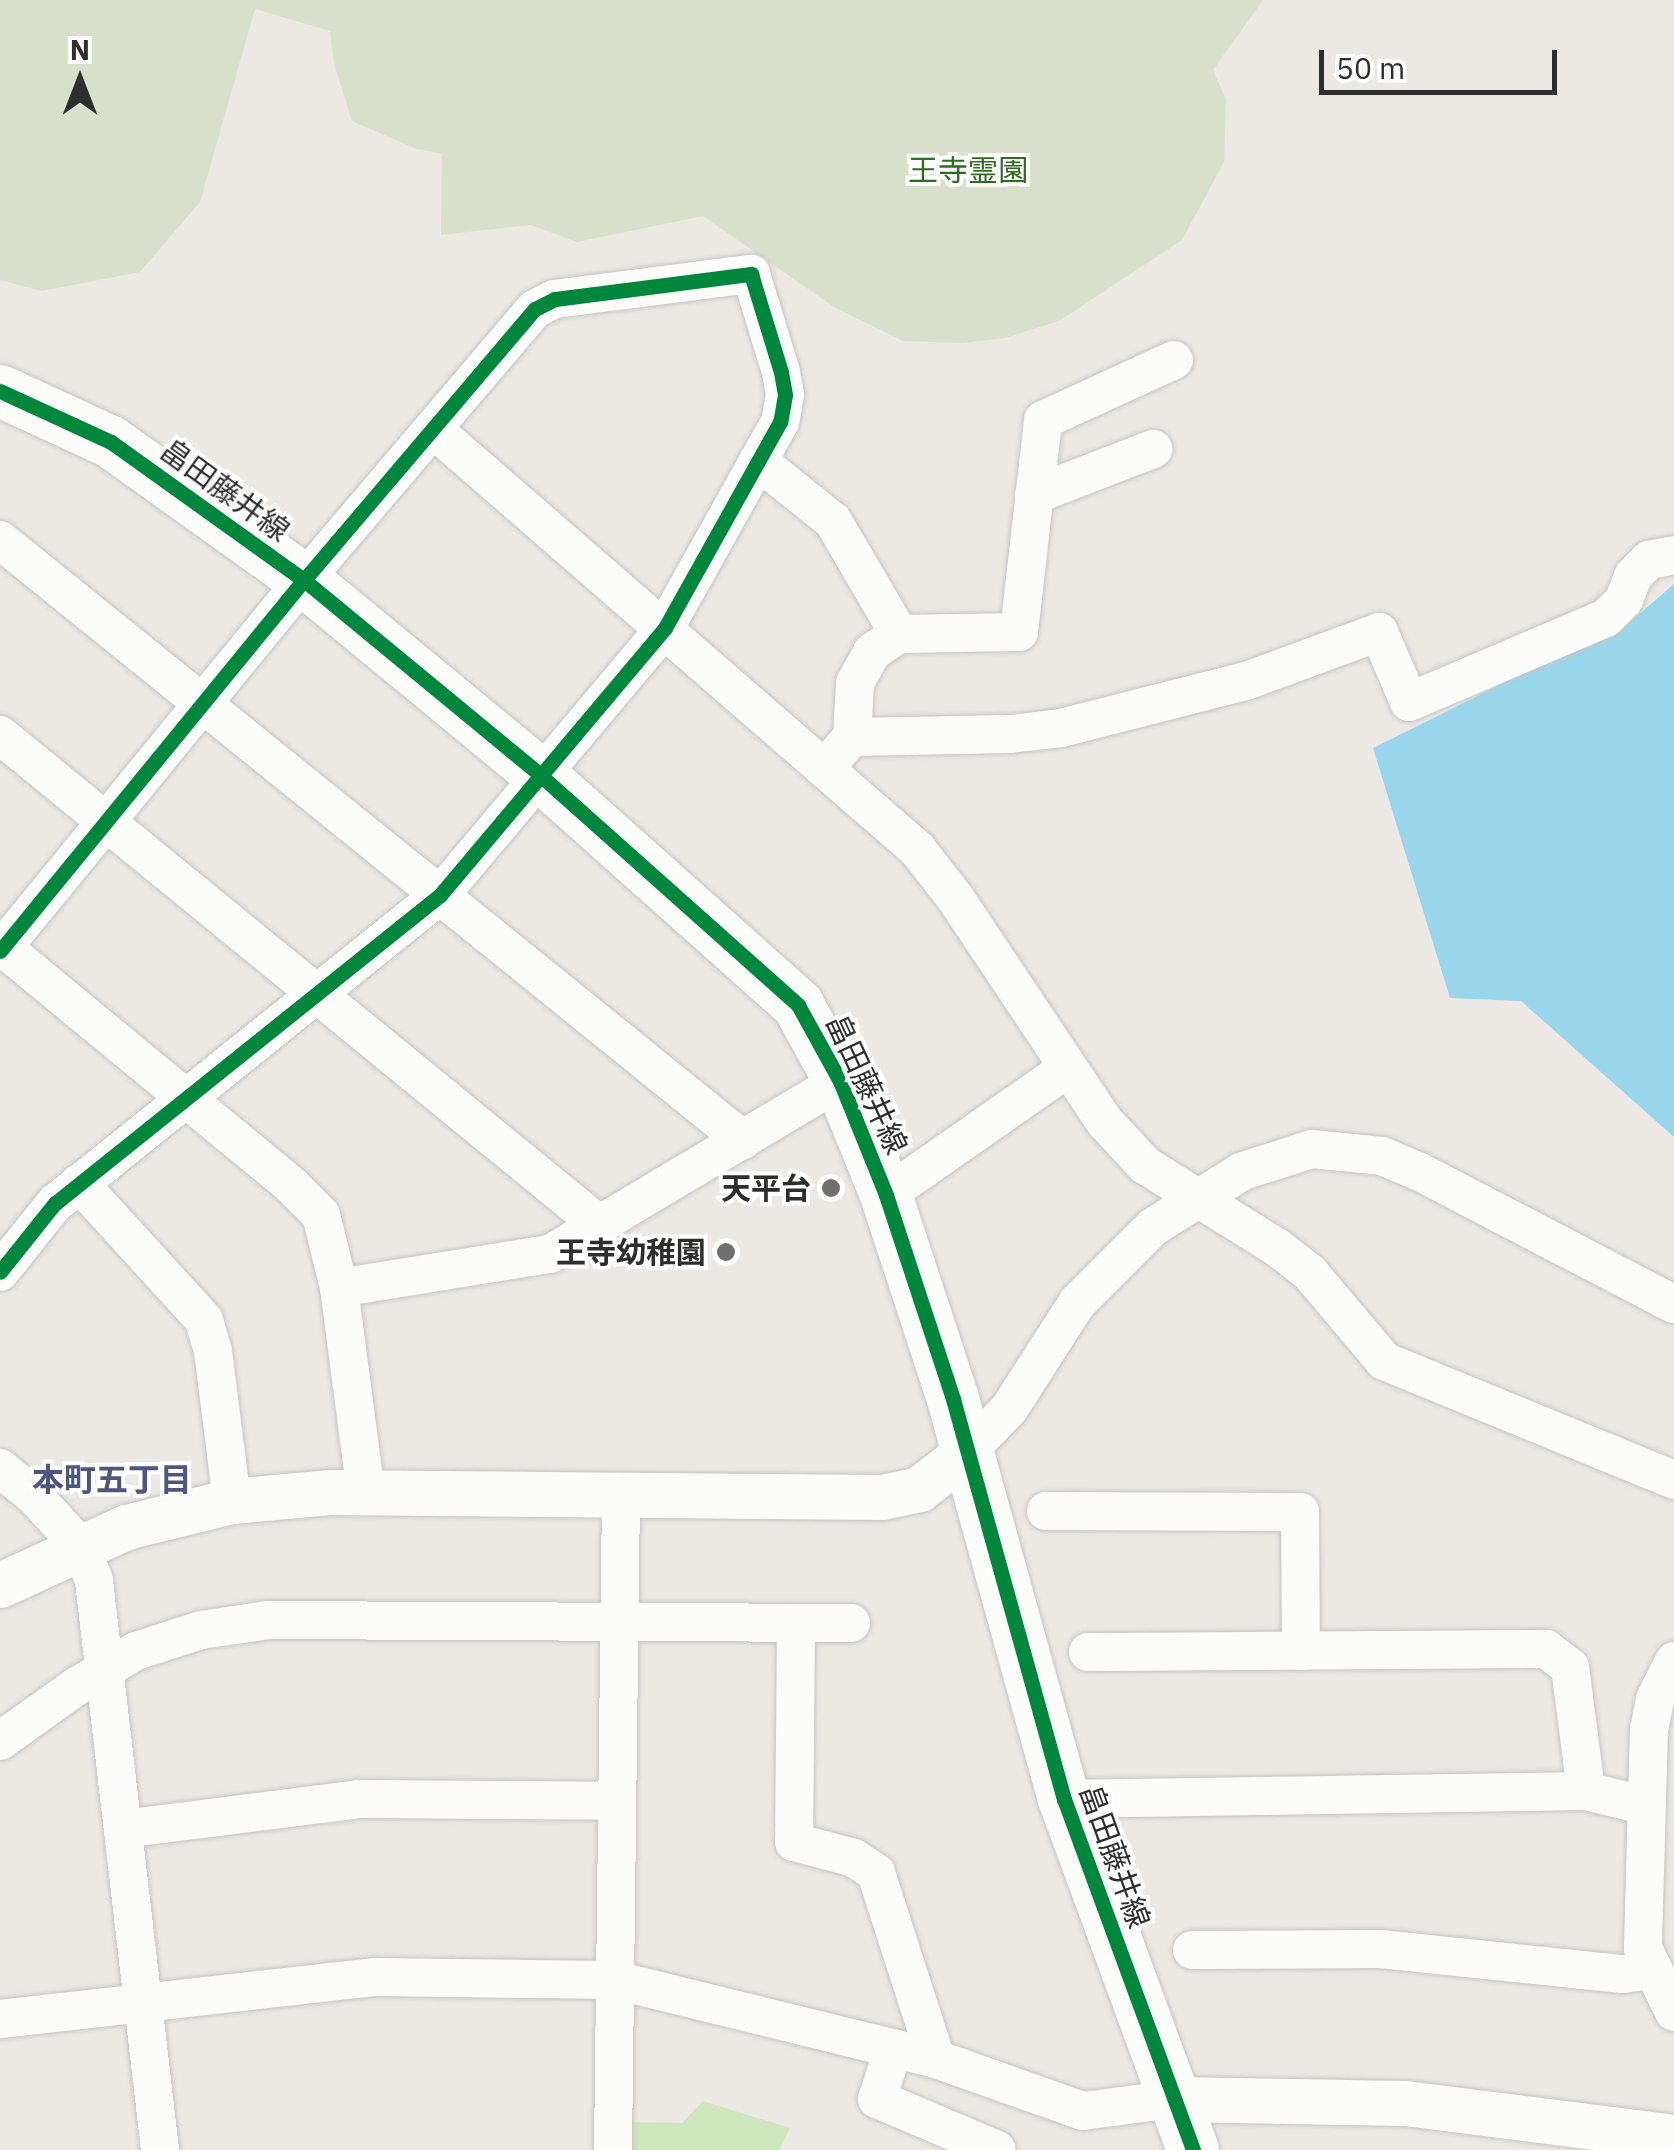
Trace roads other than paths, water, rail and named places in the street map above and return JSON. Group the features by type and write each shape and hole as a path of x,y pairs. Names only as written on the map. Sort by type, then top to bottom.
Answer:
{"main road":[{"name":"畠田藤井線","path":"0,390 111,442 304,580 539,774 798,1004 840,1082 886,1195 954,1400 1064,1799 1194,2150"}],"street":[{"path":"0,1272 56,1202 186,1098 317,994 440,895 665,628 780,422 785,395 751,274 554,299 535,309 304,580 1,948 186,1098 321,1215 339,1288 366,1492"},
{"path":"826,766 852,737 854,683 872,652 900,634 1019,632 1043,420 1174,360"},
{"path":"432,428 826,766 917,849 956,899 1104,1122 1146,1165 1278,1248 1310,1273 1384,1361 1674,1480"},
{"path":"1034,496 1153,449"},
{"path":"758,461 833,521 900,634"},
{"path":"0,540 743,1140"},
{"path":"852,737 1010,734 1060,728 1246,681 1379,632 1409,702 1606,618 1624,600 1633,576 1649,560 1674,555"},
{"path":"0,735 601,1226"},
{"path":"886,1195 1068,1068"},
{"path":"339,1288 550,1254 840,1082"},
{"path":"0,1585 80,1546 160,1518 232,1501 366,1492 882,1498 918,1490 966,1453 1009,1409 1077,1302 1153,1227 1195,1199 1279,1157 1312,1149 1382,1156 1674,1304"},
{"path":"80,1183 204,1320 213,1351 232,1501"},
{"path":"0,1468 36,1497 80,1546 94,1581 160,2150"},
{"path":"612,2150 621,1495"},
{"path":"1046,1511 1300,1512 1301,1650"},
{"path":"0,1741 136,1651 201,1630 269,1620 851,1623"},
{"path":"796,1623 794,1842 854,1858 876,1873 936,2059"},
{"path":"1088,1652 1546,1649 1570,1667 1586,1791"},
{"path":"1667,1996 1643,1948 1655,1825 1649,1729 1656,1698 1674,1661"},
{"path":"1064,1799 1586,1791 1655,1825"},
{"path":"123,1828 360,1798 617,1801"},
{"path":"1192,1950 1380,1949 1623,1974 1667,1996"},
{"path":"0,2019 376,1977 614,1980 936,2059 1083,2111 1174,2099 1405,2103 1674,2137"},
{"path":"894,2048 877,2099 996,2150"}],"water":[{"path":"1674,584 1674,1137 1521,1001 1450,998 1373,748 1636,617"}],"place":[{"name":"天平台","path":"831,1188"},
{"name":"王寺幼稚園","path":"726,1252"}],"district":[{"name":"本町五丁目","path":"112,1479"}],"park label":[{"name":"王寺霊園","path":"968,170"}]}
